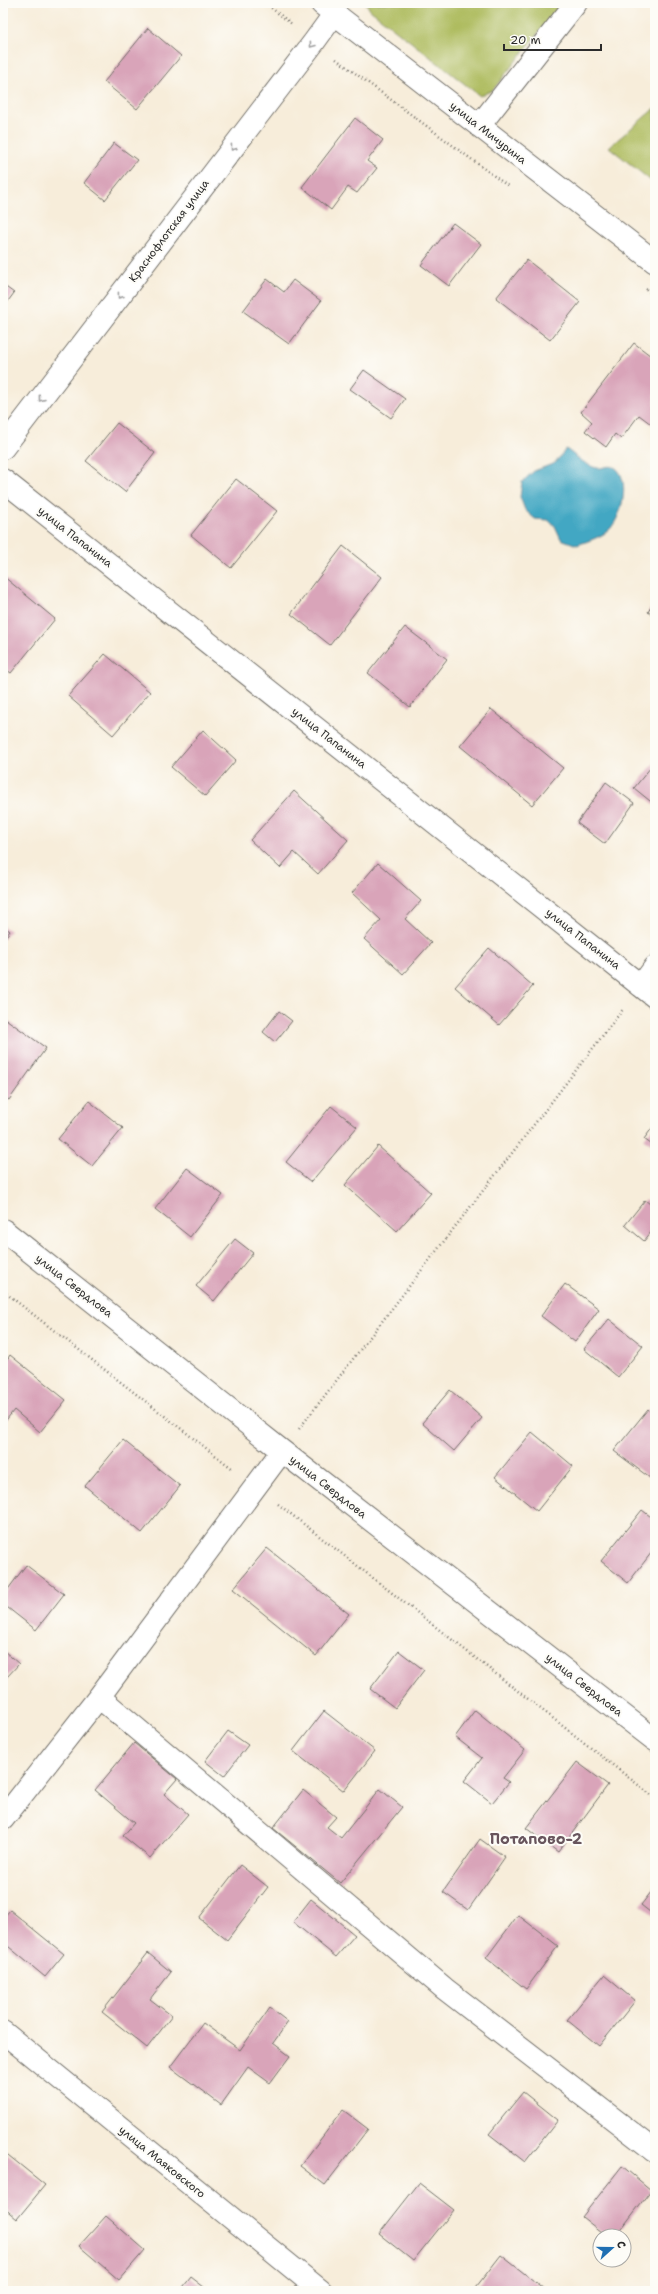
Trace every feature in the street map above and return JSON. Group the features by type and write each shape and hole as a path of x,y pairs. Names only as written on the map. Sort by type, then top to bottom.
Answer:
{"street":[{"path":"479,126 576,3"},
{"name":"Краснофлотская улица","path":"3,448 314,42 330,6"},
{"name":"улица Мичурина","path":"330,6 479,126 655,262"},
{"name":"улица Папанина","path":"3,480 648,991"},
{"path":"648,991 655,967"},
{"name":"улица Свердлова","path":"3,1230 282,1451 655,1740"},
{"path":"3,1819 99,1697 282,1451"},
{"path":"99,1697 445,1988 655,2151"},
{"name":"улица Маяковского","path":"3,2032 322,2291"}],"path":[{"path":"265,3 314,42 510,188"},
{"path":"642,287 655,296"},
{"path":"282,1451 648,991"},
{"path":"3,1290 655,1798"}],"green space":[{"path":"366,3 562,3 493,90 480,96 370,10"},
{"path":"655,108 655,184 609,147"}],"water":[{"path":"566,449 593,467 600,468 612,466 617,469 621,475 624,490 621,508 610,529 595,538 577,545 561,539 555,526 548,520 535,519 525,510 520,497 522,482 534,471 555,463"}],"building":[{"path":"148,28 181,56 137,109 104,82"},
{"path":"355,118 383,140 367,161 377,168 357,193 348,187 331,210 302,187"},
{"path":"114,143 137,160 105,200 84,183"},
{"path":"453,223 481,244 449,286 421,265"},
{"path":"527,260 580,302 550,340 496,298"},
{"path":"267,279 284,292 293,280 321,301 289,344 243,311"},
{"path":"3,285 14,293 3,308"},
{"path":"634,343 655,359 655,427 639,415 621,439 615,434 606,447 585,431 592,422 581,412"},
{"path":"364,370 405,399 391,418 350,389"},
{"path":"117,423 155,453 125,492 86,461"},
{"path":"236,479 277,511 231,568 191,535"},
{"path":"343,546 382,577 330,645 291,614"},
{"path":"3,576 55,619 11,673 3,667"},
{"path":"655,600 655,616 648,612"},
{"path":"405,627 447,659 410,707 368,673"},
{"path":"105,654 150,692 113,735 68,696"},
{"path":"491,709 563,768 532,805 460,746"},
{"path":"203,730 236,760 205,796 171,767"},
{"path":"655,762 655,805 634,788"},
{"path":"606,782 634,803 605,844 577,823"},
{"path":"294,791 348,840 318,874 294,852 280,868 250,840"},
{"path":"378,863 421,901 405,919 431,943 403,974 364,939 381,920 352,893"},
{"path":"3,926 10,931 3,940"},
{"path":"489,948 533,986 499,1025 455,987"},
{"path":"279,1011 292,1021 275,1042 263,1032"},
{"path":"3,1017 46,1048 9,1100 3,1096"},
{"path":"89,1101 123,1128 92,1166 58,1139"},
{"path":"331,1106 357,1127 311,1182 286,1162"},
{"path":"655,1124 655,1147 644,1139"},
{"path":"378,1146 431,1193 397,1231 345,1185"},
{"path":"187,1168 223,1195 190,1237 155,1209"},
{"path":"645,1200 655,1208 655,1227 644,1241 625,1225"},
{"path":"235,1239 253,1253 214,1301 196,1286"},
{"path":"565,1284 599,1309 575,1342 541,1316"},
{"path":"609,1319 643,1346 618,1377 584,1349"},
{"path":"10,1355 66,1400 40,1432 14,1410 3,1424 3,1365"},
{"path":"450,1390 482,1418 454,1451 422,1423"},
{"path":"648,1409 655,1416 655,1472 650,1478 614,1451"},
{"path":"532,1432 573,1466 537,1511 495,1477"},
{"path":"123,1440 180,1486 142,1533 85,1486"},
{"path":"642,1510 655,1520 655,1548 628,1583 601,1561"},
{"path":"267,1548 349,1614 316,1656 233,1589"},
{"path":"26,1565 64,1594 36,1630 3,1604 3,1596"},
{"path":"3,1650 19,1664 6,1678 3,1675"},
{"path":"399,1651 424,1670 395,1708 370,1689"},
{"path":"475,1710 525,1750 503,1778 509,1782 492,1803 464,1781 482,1758 455,1737"},
{"path":"324,1711 375,1751 344,1791 293,1751"},
{"path":"228,1731 248,1745 224,1776 205,1761"},
{"path":"134,1743 177,1779 164,1794 188,1814 150,1858 123,1836 134,1823 95,1790"},
{"path":"577,1762 608,1785 558,1852 526,1828"},
{"path":"380,1789 402,1807 340,1883 273,1828 303,1790 336,1817 327,1827 341,1838"},
{"path":"480,1839 505,1857 468,1910 443,1892"},
{"path":"240,1865 268,1887 227,1940 199,1918"},
{"path":"655,1887 655,1916 641,1905"},
{"path":"311,1899 355,1935 336,1957 293,1922"},
{"path":"10,1910 64,1954 45,1977 3,1942 3,1918"},
{"path":"518,1915 558,1946 526,1989 486,1958"},
{"path":"148,1953 171,1972 150,1999 172,2016 147,2048 102,2012"},
{"path":"604,1975 635,2001 599,2046 567,2020"},
{"path":"270,2008 288,2022 273,2043 290,2056 270,2083 248,2067 221,2105 170,2067 203,2023 240,2050"},
{"path":"523,2092 558,2120 525,2162 489,2134"},
{"path":"343,2110 368,2129 325,2185 300,2166"},
{"path":"3,2151 45,2185 17,2219 3,2207"},
{"path":"622,2166 651,2190 622,2228 596,2228 582,2217"},
{"path":"419,2183 454,2210 413,2261 379,2234"},
{"path":"106,2216 145,2250 119,2280 79,2246"},
{"path":"501,2255 544,2289 543,2291 473,2291"},
{"path":"191,2277 209,2291 180,2291"}],"district":[{"name":"Потапово-2","path":"536,1839"}]}
